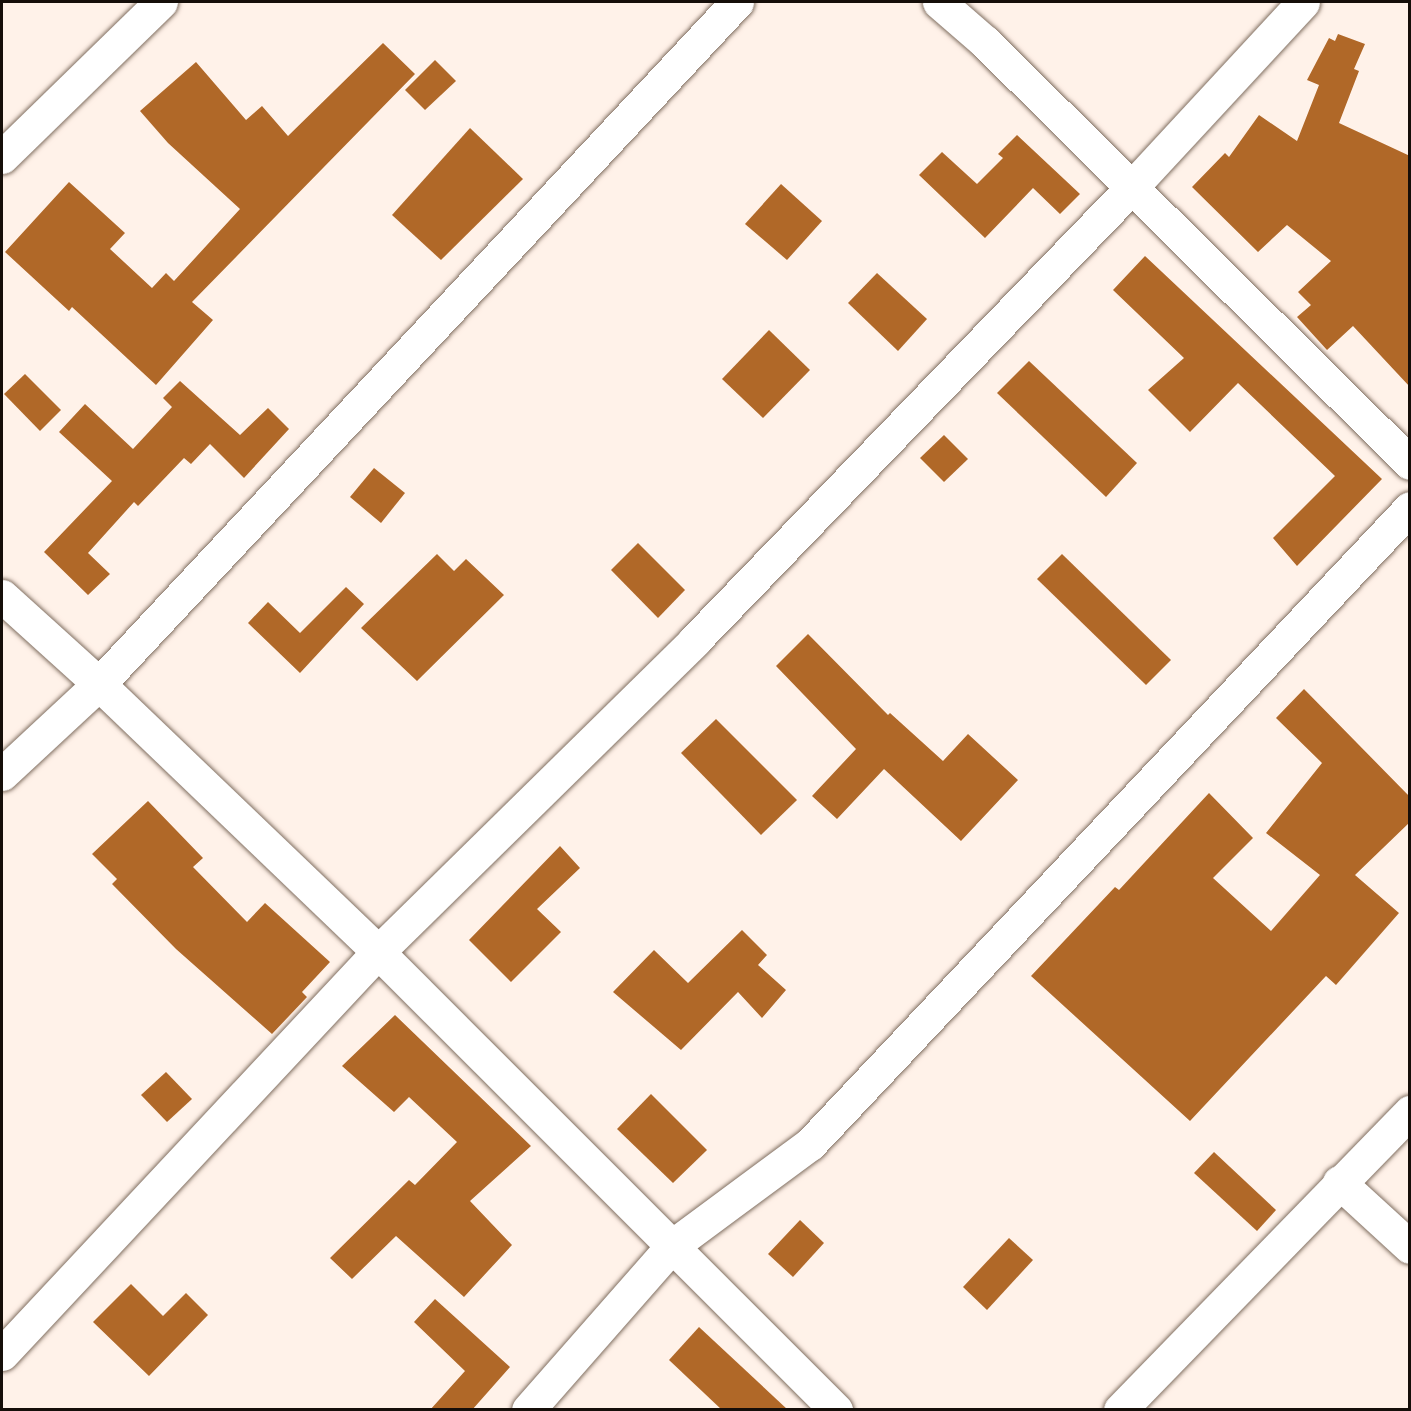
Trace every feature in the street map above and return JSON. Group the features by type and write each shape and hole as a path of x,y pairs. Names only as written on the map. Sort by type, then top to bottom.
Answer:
{"street":[{"path":"2,156 161,2"},
{"path":"2,774 99,684 737,2"},
{"path":"939,2 1410,463"},
{"path":"2,1354 378,952 694,640 1131,188 1303,2"},
{"path":"528,1410 672,1246 810,1143 1410,508"},
{"path":"2,596 99,684 378,952 836,1410"},
{"path":"1120,1410 1339,1182 1410,1112"},
{"path":"1339,1182 1410,1247"}],"building":[{"path":"1338,34 1365,44 1354,69 1359,71 1339,123 1410,156 1410,387 1353,326 1327,350 1297,317 1311,305 1298,292 1331,261 1287,225 1258,252 1192,187 1225,153 1229,157 1259,115 1297,141 1319,85 1307,80 1329,38 1335,41"},
{"path":"383,43 415,74 192,302 213,320 156,385 72,307 69,311 5,252 69,182 125,233 110,249 152,288 166,273 174,281 240,209 168,143 140,111 196,62 246,120 262,106 288,136"},
{"path":"435,60 456,81 425,110 405,90"},
{"path":"470,128 523,179 441,260 392,215"},
{"path":"1017,135 1080,194 1060,214 1033,188 985,238 919,175 942,152 977,184 1003,158 998,154"},
{"path":"781,184 822,221 787,260 745,224"},
{"path":"1145,256 1382,479 1297,566 1273,538 1335,476 1238,383 1190,432 1148,390 1184,358 1113,290"},
{"path":"877,273 927,319 898,351 848,303"},
{"path":"769,330 810,370 763,418 722,379"},
{"path":"1029,361 1137,463 1106,497 997,393"},
{"path":"25,374 61,410 40,431 4,394"},
{"path":"180,381 240,435 268,408 289,429 244,478 210,444 191,464 184,458 138,506 134,502 88,553 110,574 88,595 44,552 112,481 59,432 85,404 133,449 172,407 163,398"},
{"path":"944,435 968,459 944,482 920,458"},
{"path":"374,468 405,493 381,523 350,497"},
{"path":"638,543 685,590 658,618 611,570"},
{"path":"437,554 454,571 466,559 504,595 417,681 361,628"},
{"path":"1062,554 1171,660 1146,685 1037,579"},
{"path":"346,587 364,604 300,673 248,623 268,602 300,633"},
{"path":"808,634 888,715 890,713 943,761 968,734 1018,780 961,841 884,769 837,819 812,796 856,749 776,666"},
{"path":"1304,689 1410,797 1410,822 1355,875 1399,913 1336,985 1326,976 1190,1121 1031,976 1115,887 1119,890 1209,793 1253,838 1213,878 1271,931 1320,875 1266,833 1322,763 1276,718"},
{"path":"716,719 797,800 761,835 681,753"},
{"path":"148,801 203,858 193,867 247,922 265,903 330,962 302,992 307,997 272,1034 176,949 112,884 117,879 92,854"},
{"path":"560,846 580,868 537,909 561,932 511,982 469,940"},
{"path":"742,930 767,955 758,965 786,990 762,1018 738,992 681,1050 613,992 654,950 688,983"},
{"path":"395,1015 531,1146 470,1201 512,1245 464,1297 396,1236 352,1279 330,1258 409,1180 415,1185 457,1142 409,1097 394,1112 342,1066"},
{"path":"166,1072 192,1099 167,1122 141,1095"},
{"path":"651,1094 707,1150 673,1183 617,1129"},
{"path":"1214,1152 1276,1210 1257,1231 1194,1173"},
{"path":"800,1220 824,1243 793,1277 768,1254"},
{"path":"1009,1238 1033,1260 987,1310 963,1287"},
{"path":"131,1284 163,1316 186,1293 208,1315 149,1376 93,1322"},
{"path":"435,1299 510,1367 472,1410 430,1410 465,1371 414,1322"},
{"path":"699,1327 788,1410 722,1410 669,1360"}]}
